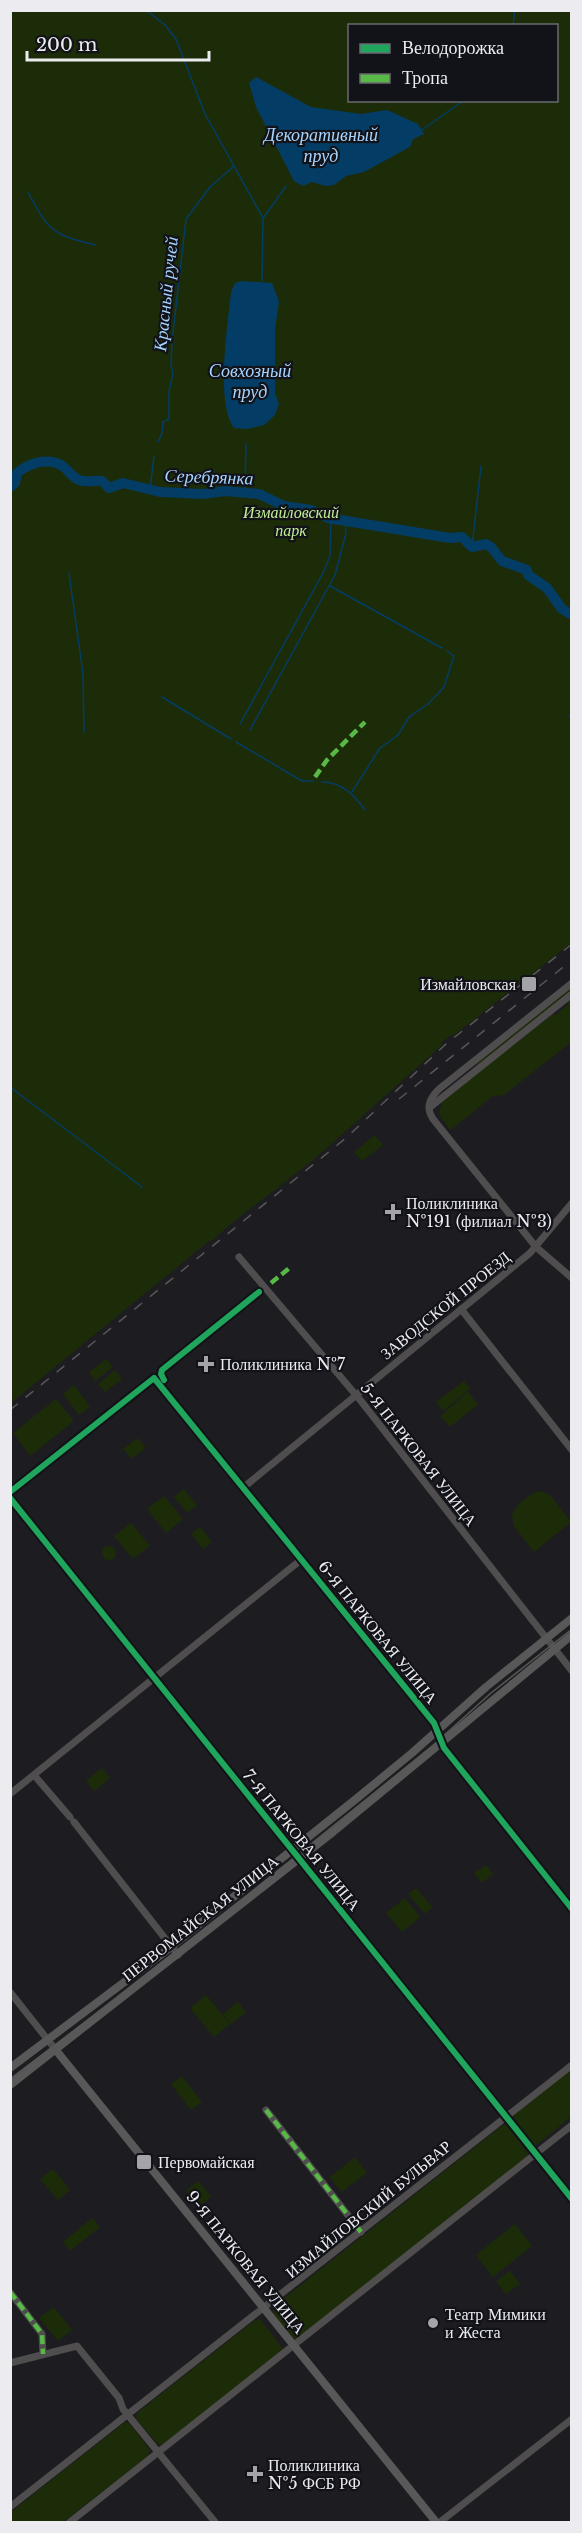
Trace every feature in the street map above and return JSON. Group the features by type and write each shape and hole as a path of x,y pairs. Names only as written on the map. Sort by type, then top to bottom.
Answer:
{"main road":[{"name":"ПЕРВОМАЙСКАЯ УЛИЦА","path":"10,2068 171,1947 572,1618"},
{"name":"ПЕРВОМАЙСКАЯ УЛИЦА","path":"10,2085 299,1859 572,1635"},
{"name":"9-Я ПАРКОВАЯ УЛИЦА","path":"55,2049 438,2523"}],"street":[{"path":"572,983 439,1089 430,1098 429,1108 431,1116 439,1127 536,1247 572,1278"},
{"path":"429,1108 572,994"},
{"name":"ЗАВОДСКОЙ ПРОЕЗД","path":"244,1487 536,1247 572,1203"},
{"name":"5-Я ПАРКОВАЯ УЛИЦА","path":"239,1257 356,1395 572,1671"},
{"path":"461,1309 572,1450"},
{"name":"6-Я ПАРКОВАЯ УЛИЦА","path":"10,1491 154,1378 428,1716 437,1731 441,1744 572,1909"},
{"name":"7-Я ПАРКОВАЯ УЛИЦА","path":"10,1498 572,2199"},
{"path":"10,1794 302,1559"},
{"path":"34,1775 178,1955"},
{"name":"9-Я ПАРКОВАЯ УЛИЦА","path":"10,1992 55,2049"},
{"name":"ИЗМАЙЛОВСКИЙ БУЛЬВАР","path":"10,2507 572,2065"},
{"path":"266,2110 361,2232"},
{"path":"70,2523 572,2125"},
{"path":"10,2292 42,2334 43,2354"},
{"path":"10,2363 77,2346 118,2398 128,2415 215,2523"},
{"path":"438,2523 572,2419"}],"green space":[{"name":"Измайловский парк","path":"10,11 572,11 571,943 441,1043 442,1045 312,1161 209,1241 11,1403"},
{"path":"571,987 571,991 478,1066 476,1064"},
{"path":"571,998 571,1042 504,1095 493,1096 452,1129 449,1129 439,1114 442,1101 568,1005 567,1002"},
{"path":"375,1135 383,1145 362,1161 354,1152"},
{"path":"106,1359 113,1367 95,1381 89,1372"},
{"path":"115,1370 122,1379 105,1392 98,1384"},
{"path":"464,1381 470,1389 443,1411 436,1402"},
{"path":"74,1385 90,1407 79,1415 63,1394"},
{"path":"468,1392 478,1404 450,1427 440,1416"},
{"path":"56,1399 74,1421 30,1456 13,1433"},
{"path":"138,1438 146,1448 132,1459 123,1449"},
{"path":"184,1489 197,1505 187,1513 174,1497"},
{"path":"541,1491 551,1496 571,1522 534,1552 514,1526 512,1516 523,1500"},
{"path":"164,1496 183,1519 166,1533 147,1509"},
{"path":"131,1523 150,1546 133,1559 114,1536"},
{"path":"200,1527 212,1542 203,1549 191,1534"},
{"path":"109,1546 114,1548 116,1553 114,1558 109,1560 104,1558 102,1553 104,1548"},
{"path":"102,1768 110,1778 94,1791 86,1781"},
{"path":"486,1865 493,1874 482,1883 474,1873"},
{"path":"416,1888 432,1907 425,1914 408,1894"},
{"path":"405,1898 420,1917 402,1932 386,1913"},
{"path":"206,1995 230,2024 214,2037 190,2008"},
{"path":"238,2002 246,2012 231,2024 223,2014"},
{"path":"571,2070 571,2117 535,2146 513,2116"},
{"path":"182,2076 202,2102 191,2110 171,2084"},
{"path":"503,2125 507,2125 529,2155 296,2340 293,2338 273,2313 273,2307"},
{"path":"355,2157 367,2173 341,2192 330,2177"},
{"path":"53,2169 70,2190 58,2200 40,2179"},
{"path":"198,2181 211,2197 198,2207 186,2191"},
{"path":"92,2218 100,2227 70,2251 63,2242"},
{"path":"515,2224 532,2246 493,2277 476,2255"},
{"path":"510,2271 520,2284 506,2294 496,2281"},
{"path":"54,2307 72,2330 58,2341 39,2318"},
{"path":"260,2319 283,2349 164,2445 158,2444 136,2419 137,2413 254,2321"},
{"path":"125,2422 129,2423 150,2450 148,2456 63,2522 11,2522 11,2512"}],"water":[{"name":"Декоративный пруд","path":"256,77 311,107 361,114 387,110 418,124 424,134 413,139 410,147 364,172 346,176 334,185 325,186 312,182 303,186 294,181 256,107 249,83"},
{"name":"Совхозный пруд","path":"241,281 272,283 279,301 275,330 275,393 279,404 275,415 264,425 247,429 234,428 228,416 224,382 231,292 235,283"}],"waterway":[{"name":"Красный ручей","path":"146,10 165,25 176,39 205,114 263,218 262,281"},
{"path":"513,24 515,10"},
{"path":"422,130 461,102"},
{"name":"Красный ручей","path":"158,442 163,422 169,419 169,392 173,373 172,342 186,219 210,187 234,166"},
{"path":"264,217 286,186"},
{"path":"28,192 41,216 53,229 69,238 95,245"},
{"name":"Красный ручей","path":"245,493 246,444"},
{"name":"Красный ручей","path":"150,490 154,456"},
{"name":"Серебрянка","path":"10,487 15,483 17,473 21,470 32,464 49,462 61,465 79,480 102,481 109,488 123,483 160,492 203,494 225,491 259,494 284,506 311,510 328,518 450,538 462,537 472,547 486,544 502,561 527,570 528,575 547,588 562,609 572,615"},
{"path":"472,547 481,466"},
{"path":"240,724 323,573 330,556 331,518"},
{"path":"250,730 335,575 346,533 345,519"},
{"path":"69,573 83,674 84,732"},
{"path":"330,586 442,648"},
{"path":"352,792 380,748 398,735 409,717 428,704 444,687 454,656 447,651"},
{"path":"162,697 231,739"},
{"path":"236,742 302,781 313,781"},
{"path":"322,782 336,784 347,790 365,810"},
{"path":"10,1087 142,1187"}],"tram line":[{"path":"10,2079 176,1953 430,1748 491,1693 572,1629"}],"railway":[{"path":"10,1410 346,1138 446,1044 572,944"},
{"path":"399,1099 572,960"}],"marked path":[{"path":"315,777 327,760 365,722"},
{"path":"271,1283 292,1266"},
{"path":"266,2110 361,2232"},
{"path":"10,2292 42,2334 43,2354"}],"cycle path":[{"path":"164,1380 162,1370 259,1292"},
{"path":"10,1492 154,1378 434,1723 444,1748 572,1909"},
{"path":"10,1498 572,2199"}],"place":[{"name":"Измайловская","path":"529,984"},
{"name":"Поликлиника №191 (филиал №3)","path":"393,1212"},
{"name":"Поликлиника №7","path":"206,1364"},
{"name":"Первомайская","path":"144,2162"},
{"name":"Театр Мимики и Жеста","path":"433,2323"},
{"name":"Поликлиника №5 ФСБ РФ","path":"255,2474"}]}
